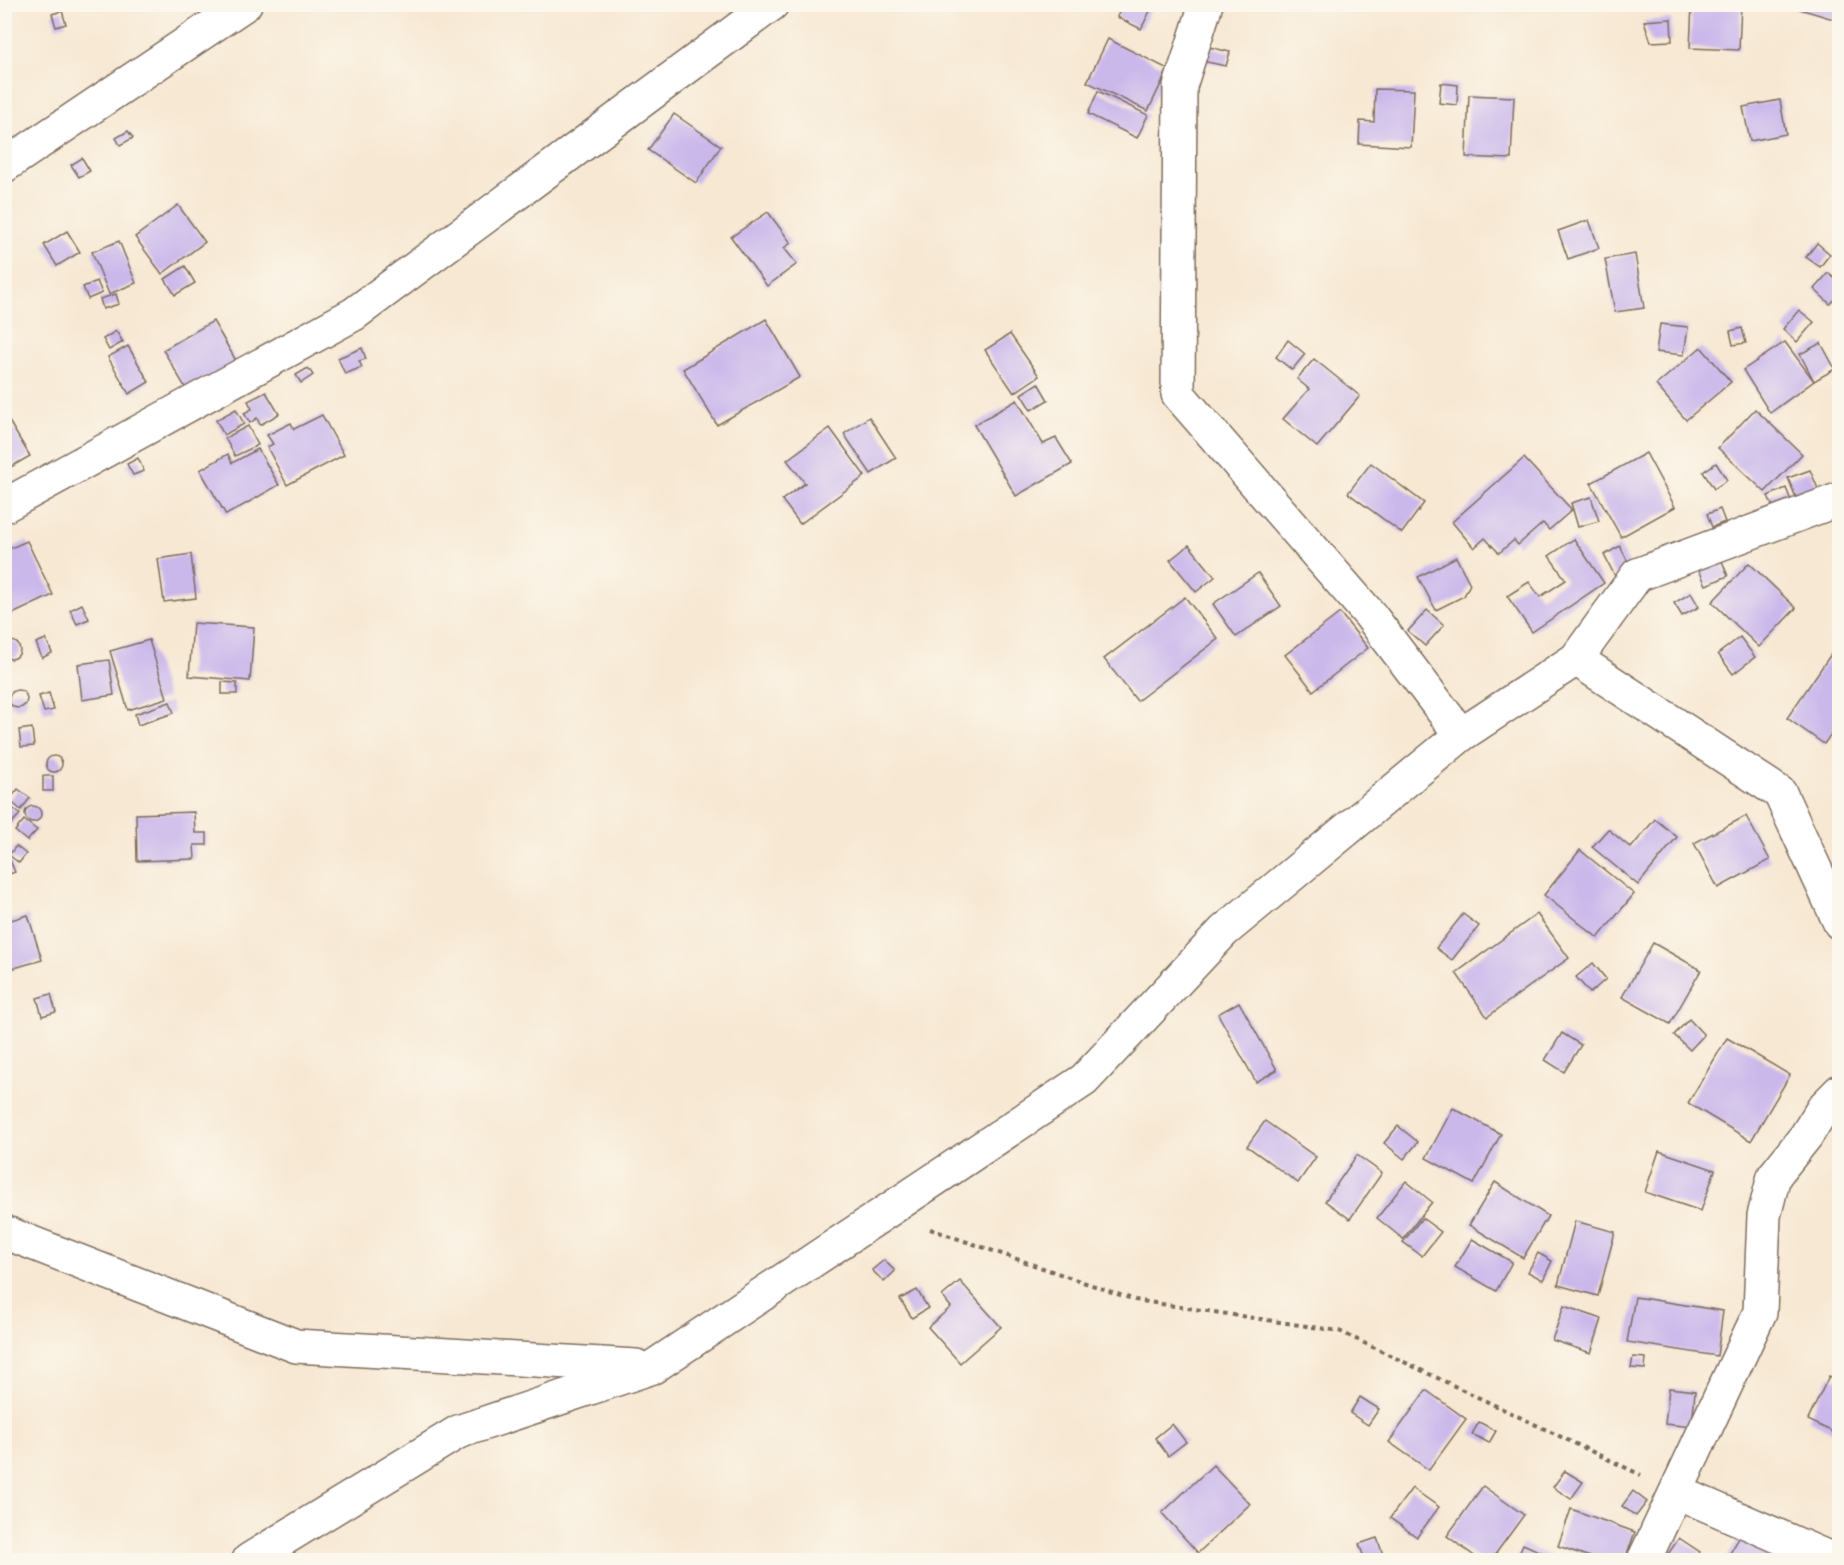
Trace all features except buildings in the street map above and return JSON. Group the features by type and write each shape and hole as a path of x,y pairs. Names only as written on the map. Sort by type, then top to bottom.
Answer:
{"street":[{"path":"4,166 245,4"},
{"path":"4,506 354,314 772,4"},
{"path":"1206,4 1180,86 1178,394 1370,615 1461,735"},
{"path":"249,1560 458,1432 653,1367 1084,1080 1224,931 1461,735 1576,659 1637,575 1839,499"},
{"path":"1576,659 1780,793 1839,923"},
{"path":"1644,1560 1760,1312 1764,1216 1774,1176 1806,1136 1824,1107 1839,1091"},
{"path":"4,1232 296,1346 653,1367"},
{"path":"1677,1492 1833,1560"}],"path":[{"path":"883,1213 1135,1300 1339,1331 1677,1492"}]}
